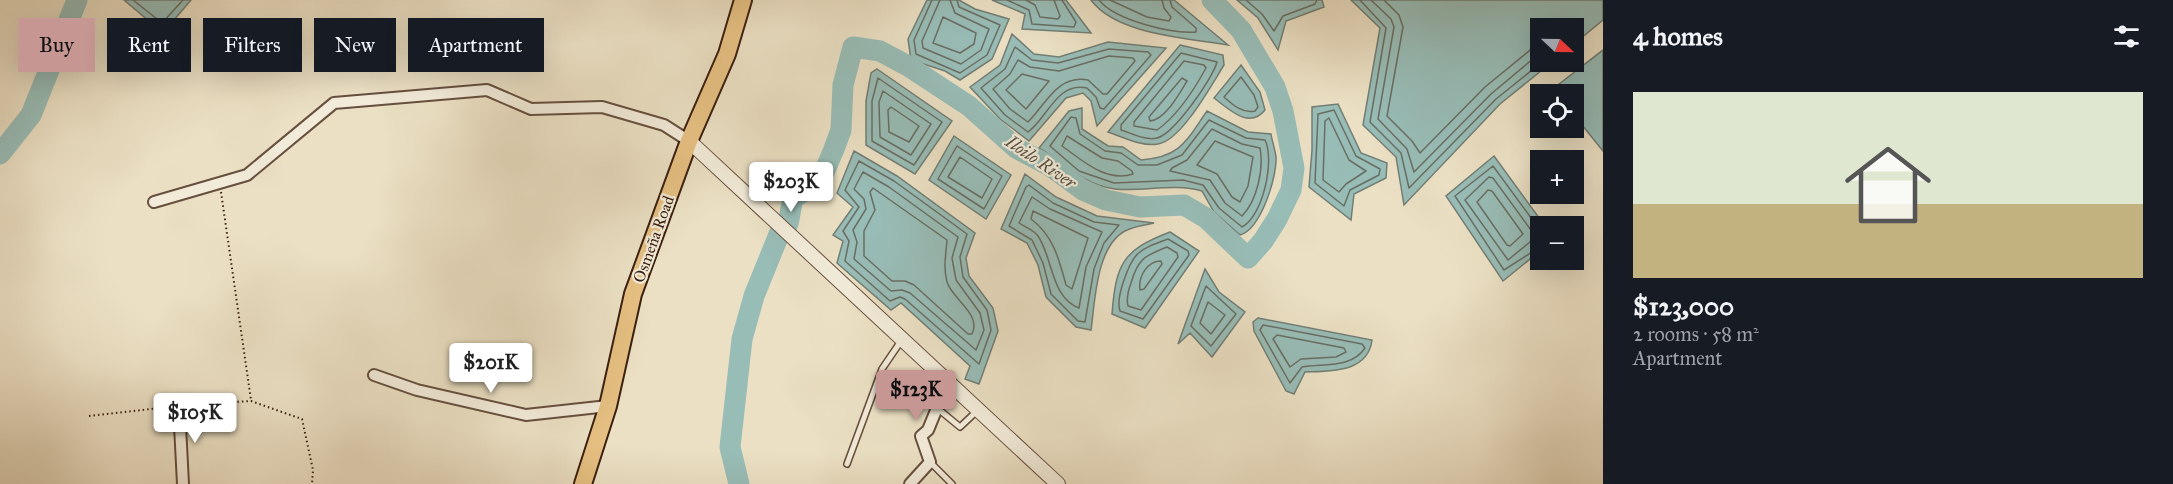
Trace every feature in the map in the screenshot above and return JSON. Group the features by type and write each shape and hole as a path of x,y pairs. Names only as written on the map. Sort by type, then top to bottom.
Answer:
{"main road":[{"name":"Osmeña Road","path":"583,484 608,406 633,294 689,141 727,54 743,0"}],"street":[{"path":"154,202 247,175 334,103 487,90 531,109 602,107 664,125 689,141 1058,484"},
{"path":"374,375 417,390 526,416 559,410 608,406"},
{"path":"910,484 930,462 921,436 928,430 937,408 954,388"},
{"path":"179,406 183,484"}],"lane":[{"path":"847,464 882,369 902,339"},
{"path":"937,408 960,427 978,410"},
{"path":"930,462 952,484"}],"path":[{"path":"220,183 251,401"},
{"path":"89,416 251,401 302,419 313,470 312,484"}],"water":[{"path":"124,0 191,0 176,18 145,18"},
{"path":"927,0 959,0 975,9 1009,19 992,59 960,80 945,71 911,60 908,39"},
{"path":"992,0 1066,0 1091,33 1022,29 1025,14"},
{"path":"1091,0 1174,0 1228,45 1174,37 1135,28 1103,12"},
{"path":"1237,0 1322,0 1324,7 1286,21 1278,50 1258,18"},
{"path":"1351,0 1603,0 1603,20 1584,36 1584,18 1530,18 1530,72 1540,72 1500,104 1404,205 1396,157 1363,125 1380,28"},
{"path":"1012,34 1034,54 1059,57 1108,42 1166,48 1097,126 1091,101 1083,93 1066,98 1029,141 1000,119 970,87 1000,65"},
{"path":"1180,45 1223,55 1224,65 1186,123 1167,141 1152,145 1108,132"},
{"path":"1603,50 1603,151 1584,127 1584,84 1559,84 1575,72 1584,72 1584,65"},
{"path":"1241,65 1260,92 1265,110 1259,116 1252,118 1239,116 1214,98"},
{"path":"877,69 952,121 915,174 866,145 866,101 871,73"},
{"path":"1338,104 1361,153 1387,163 1386,178 1354,194 1351,220 1309,187 1312,107"},
{"path":"1082,108 1082,129 1108,146 1123,147 1141,160 1165,155 1181,146 1207,111 1248,132 1271,134 1276,166 1271,189 1255,223 1248,231 1240,235 1214,212 1202,191 1180,188 1126,190 1104,187 1075,173 1039,148 1069,111"},
{"path":"954,136 1011,175 986,219 929,180"},
{"path":"854,151 897,176 975,233 966,258 969,276 993,308 998,331 979,384 965,379 970,366 901,303 891,310 837,263 843,241 833,235 853,207 837,193"},
{"path":"1494,156 1538,216 1530,216 1530,259 1503,281 1446,196"},
{"path":"1025,174 1056,197 1097,216 1154,223 1127,230 1117,237 1109,248 1099,275 1091,330 1076,327 1046,297 1038,265 1027,243 1001,229"},
{"path":"1170,232 1199,251 1145,328 1112,314 1116,282 1125,261 1142,245"},
{"path":"1205,269 1219,292 1245,312 1212,357 1190,333 1178,344"},
{"path":"1258,318 1372,340 1369,351 1356,364 1336,370 1305,372 1294,394 1286,391 1254,331 1253,322"}],"waterway":[{"path":"0,154 31,115 77,0"},
{"name":"Iloilo River","path":"788,224 793,198 820,182 841,130 843,85 853,47 880,51 908,66 969,106 1016,148 1050,166 1083,190 1106,200 1140,207 1184,205 1206,218 1248,258 1263,241 1277,219 1291,190 1294,168 1283,111 1275,87 1241,30 1212,0"},
{"name":"Iloilo River","path":"739,484 730,447 742,339 754,296 780,232"}]}
